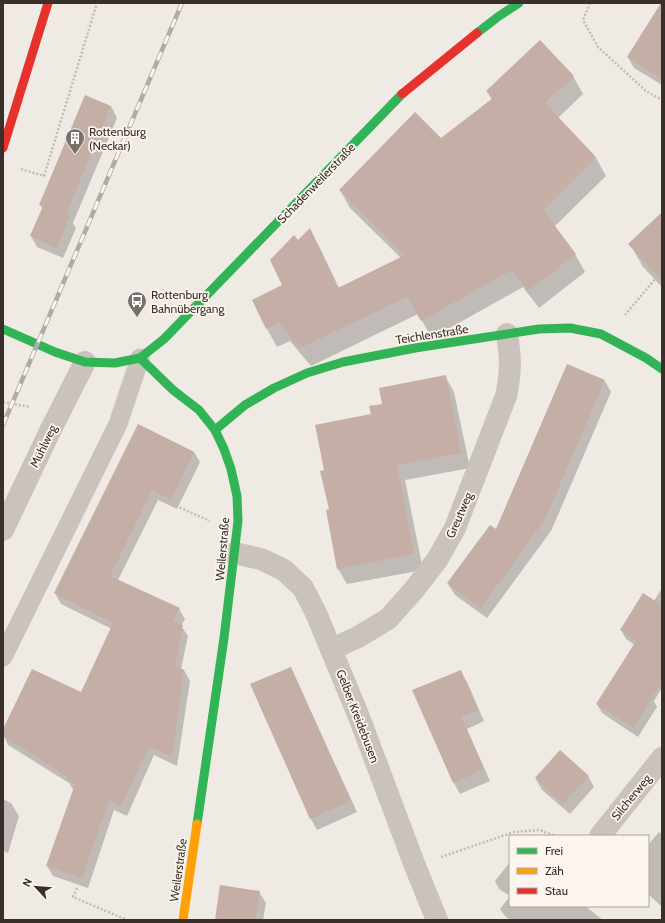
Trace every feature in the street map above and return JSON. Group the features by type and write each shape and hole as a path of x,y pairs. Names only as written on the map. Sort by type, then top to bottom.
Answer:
{"street":[{"path":"3,148 48,3"},
{"name":"Schadenweilerstraße","path":"140,358 164,339 406,90 499,9 519,3"},
{"name":"Teichlenstraße","path":"215,430 245,406 268,391 314,371 343,362 415,348 539,329 570,328 601,334 646,358 662,369"},
{"path":"3,329 55,352 85,362 115,363 140,358"},
{"name":"Greutweg","path":"332,649 358,637 388,619 413,591 437,560 451,534 468,495 506,396 510,378 511,356 507,334"},
{"name":"Weilerstraße","path":"140,358 173,390 199,410 215,430 224,448 231,469 237,496 238,521 224,638 183,920"},
{"name":"Mühlweg","path":"3,530 85,362"},
{"name":"Gelber Kreidebusen","path":"235,543 261,559 284,570 303,588 332,649 437,920"},
{"name":"Silcherweg","path":"601,835 662,758"}],"lane":[{"path":"3,657 118,424 140,358"}],"path":[{"path":"16,167 44,176 97,3"},
{"path":"590,3 583,20 598,47 646,91 662,100"},
{"path":"608,337 656,278"},
{"path":"176,506 235,543"},
{"path":"450,854 514,832 540,830 552,835"},
{"path":"77,888 73,897 127,920"}],"building":[{"path":"662,3 662,79 627,57"},
{"path":"540,40 574,76 545,103 596,157 543,210 576,254 528,291 512,270 421,321 407,297 300,348 279,323 266,329 252,300 282,285 270,260 294,235 298,240 310,228 338,288 405,255 339,190 415,112 441,138 493,98 486,91"},
{"name":"Rottenburg (Neckar)","path":"85,95 111,106 66,214 70,216 57,248 30,236 43,206 39,205"},
{"path":"662,212 662,280 628,244"},
{"path":"567,364 605,380 545,519 481,608 447,583 490,525 496,529"},
{"path":"446,375 461,453 397,465 414,554 337,569 326,510 329,509 320,471 324,470 315,425 371,414 369,406 382,404 379,388"},
{"path":"138,424 194,452 171,500 152,490 110,576 180,608 173,621 183,625 175,665 184,670 172,757 149,746 121,806 109,800 82,878 46,866 75,784 67,780 68,777 3,736 3,729 32,669 81,692 113,623 54,593"},
{"path":"643,593 660,604 662,601 662,682 633,728 596,704 636,641 620,630"},
{"path":"291,667 351,801 310,819 250,684"},
{"path":"461,670 478,710 461,717 484,769 453,783 412,690"},
{"path":"560,750 589,776 563,804 535,778"},
{"path":"220,885 260,891 255,920 215,920"}],"railway":[{"path":"3,425 182,3"}],"traffic: fast":[{"path":"477,33 519,3"},
{"path":"3,329 55,352 85,362 115,363 140,358 164,339 402,94"},
{"path":"215,430 245,405 274,388 307,373 343,362 415,348 539,329 570,328 601,334 646,358 662,369"},
{"path":"140,358 173,390 199,410 215,430 231,469 237,496 238,521 224,638 197,824"}],"traffic: slow":[{"path":"183,920 197,824"}],"traffic: jam":[{"path":"3,148 48,3"},
{"path":"402,94 477,33"}],"place":[{"name":"Rottenburg (Neckar)","path":"75,155"},
{"name":"Rottenburg Bahnübergang","path":"137,318"}]}
